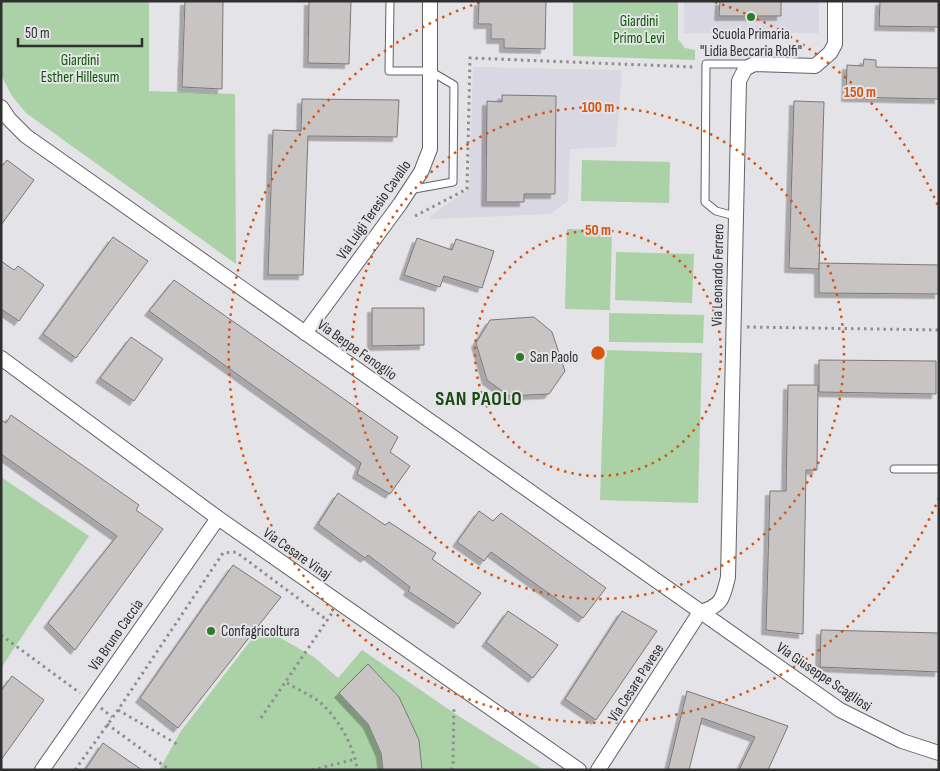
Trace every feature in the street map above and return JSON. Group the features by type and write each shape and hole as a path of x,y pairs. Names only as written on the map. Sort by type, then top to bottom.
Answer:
{"street":[{"name":"Via Luigi Teresio Cavallo","path":"305,333 409,190 427,161 430,148 430,1"},
{"path":"754,64 815,66 830,53 835,44 836,1"},
{"name":"Via Leonardo Ferrero","path":"700,612 715,608 723,596 728,577 739,81 745,69 754,64"},
{"name":"Via Beppe Fenoglio","path":"1,107 9,119 26,136 700,612"},
{"name":"Via Cesare Vinaj","path":"1,358 218,518 579,770"},
{"name":"Via Bruno Caccia","path":"42,770 218,518"},
{"name":"Via Giuseppe Scagliosi","path":"700,612 840,710 902,742 939,753"},
{"name":"Via Cesare Pavese","path":"598,770 700,612"}],"lane":[{"path":"390,1 389,72 430,71 454,86 453,182 409,190"},
{"path":"735,216 716,211 705,202 706,64 754,64"},
{"path":"894,469 939,469"}],"path":[{"path":"415,216 467,188 470,58 698,67"},
{"path":"733,326 939,330"},
{"path":"75,770 118,710 223,553 236,552 327,620"},
{"path":"261,718 339,602"},
{"path":"1,635 112,717"},
{"path":"286,683 318,701 344,731 356,759 357,770"},
{"path":"451,770 453,763 454,706"},
{"path":"118,710 177,744"},
{"path":"107,724 167,768"},
{"path":"312,770 356,759"}],"shaded area":[{"name":"Scuola Primaria \"Lidia Beccaria Rolfi\"","path":"684,1 819,1 819,33 684,33"},
{"path":"473,67 622,70 616,147 570,149 568,201 550,214 431,219 430,216 469,189"}],"green space":[{"name":"Giardini Esther Hillesum","path":"1,1 149,1 149,91 235,94 236,264 26,113 12,96 1,75"},
{"name":"Giardini Primo Levi","path":"573,1 678,1 678,39 685,48 695,50 695,60 573,56"},
{"path":"582,160 670,162 669,203 581,201"},
{"path":"567,229 612,230 610,310 565,309"},
{"path":"616,252 694,254 692,303 615,300"},
{"path":"609,313 704,315 703,343 609,342"},
{"path":"605,350 702,353 698,503 600,500"},
{"path":"1,477 89,536 1,668"},
{"path":"261,627 314,657 338,678 362,650 457,715 544,770 159,770 181,731"}],"building":[{"path":"185,1 223,1 222,89 182,87"},
{"path":"309,1 351,1 349,64 308,63"},
{"path":"479,1 546,1 545,49 504,48 504,39 491,39 491,24 478,24"},
{"path":"720,1 781,1 781,16 719,16"},
{"path":"880,1 939,1 939,27 879,26"},
{"path":"864,59 876,60 876,67 939,68 939,99 846,97 847,65 863,66"},
{"path":"502,95 556,96 555,194 524,194 524,202 486,202 487,101 502,102"},
{"path":"302,99 399,100 397,137 308,136 303,275 268,275 273,130 301,131"},
{"path":"794,101 824,102 819,269 789,268"},
{"path":"7,160 34,180 1,225 1,167"},
{"path":"113,237 148,261 76,358 43,334"},
{"path":"417,238 452,250 456,239 494,251 482,288 444,276 440,287 404,275"},
{"path":"1,261 14,270 18,266 44,285 19,321 1,309"},
{"path":"819,263 939,265 939,294 819,293"},
{"path":"174,280 398,437 390,452 410,466 390,494 357,474 361,463 149,311"},
{"path":"372,308 424,308 424,345 372,346"},
{"name":"San Paolo","path":"534,317 552,332 565,371 549,394 509,396 487,380 476,343 490,320"},
{"path":"131,337 163,359 134,401 100,378"},
{"path":"819,360 936,361 936,394 819,392"},
{"path":"788,385 818,385 817,470 806,470 803,634 766,630 770,491 786,491"},
{"path":"11,415 139,505 136,510 163,529 75,650 48,623 117,536 1,454 1,420 6,423"},
{"path":"338,493 385,525 389,522 436,553 432,559 481,593 458,624 408,591 410,587 368,555 365,558 318,524"},
{"path":"479,511 493,521 501,513 606,588 583,618 491,552 484,561 457,542"},
{"path":"233,565 281,597 178,728 140,698"},
{"path":"508,611 558,645 533,678 486,642"},
{"path":"622,611 657,631 596,720 565,699"},
{"path":"821,630 939,633 939,672 820,667"},
{"path":"368,664 399,697 419,740 422,770 383,770 381,753 368,724 339,693"},
{"path":"12,676 44,700 1,760 1,691"},
{"path":"687,691 788,726 768,770 739,770 755,737 702,718 689,770 668,770"},
{"path":"103,743 142,770 85,770"}],"place":[{"name":"Scuola Primaria \"Lidia Beccaria Rolfi\"","path":"751,17"},
{"name":"San Paolo","path":"520,357"},
{"name":"Confagricoltura","path":"211,631"}],"district":[{"name":"SAN PAOLO","path":"479,399"}]}
